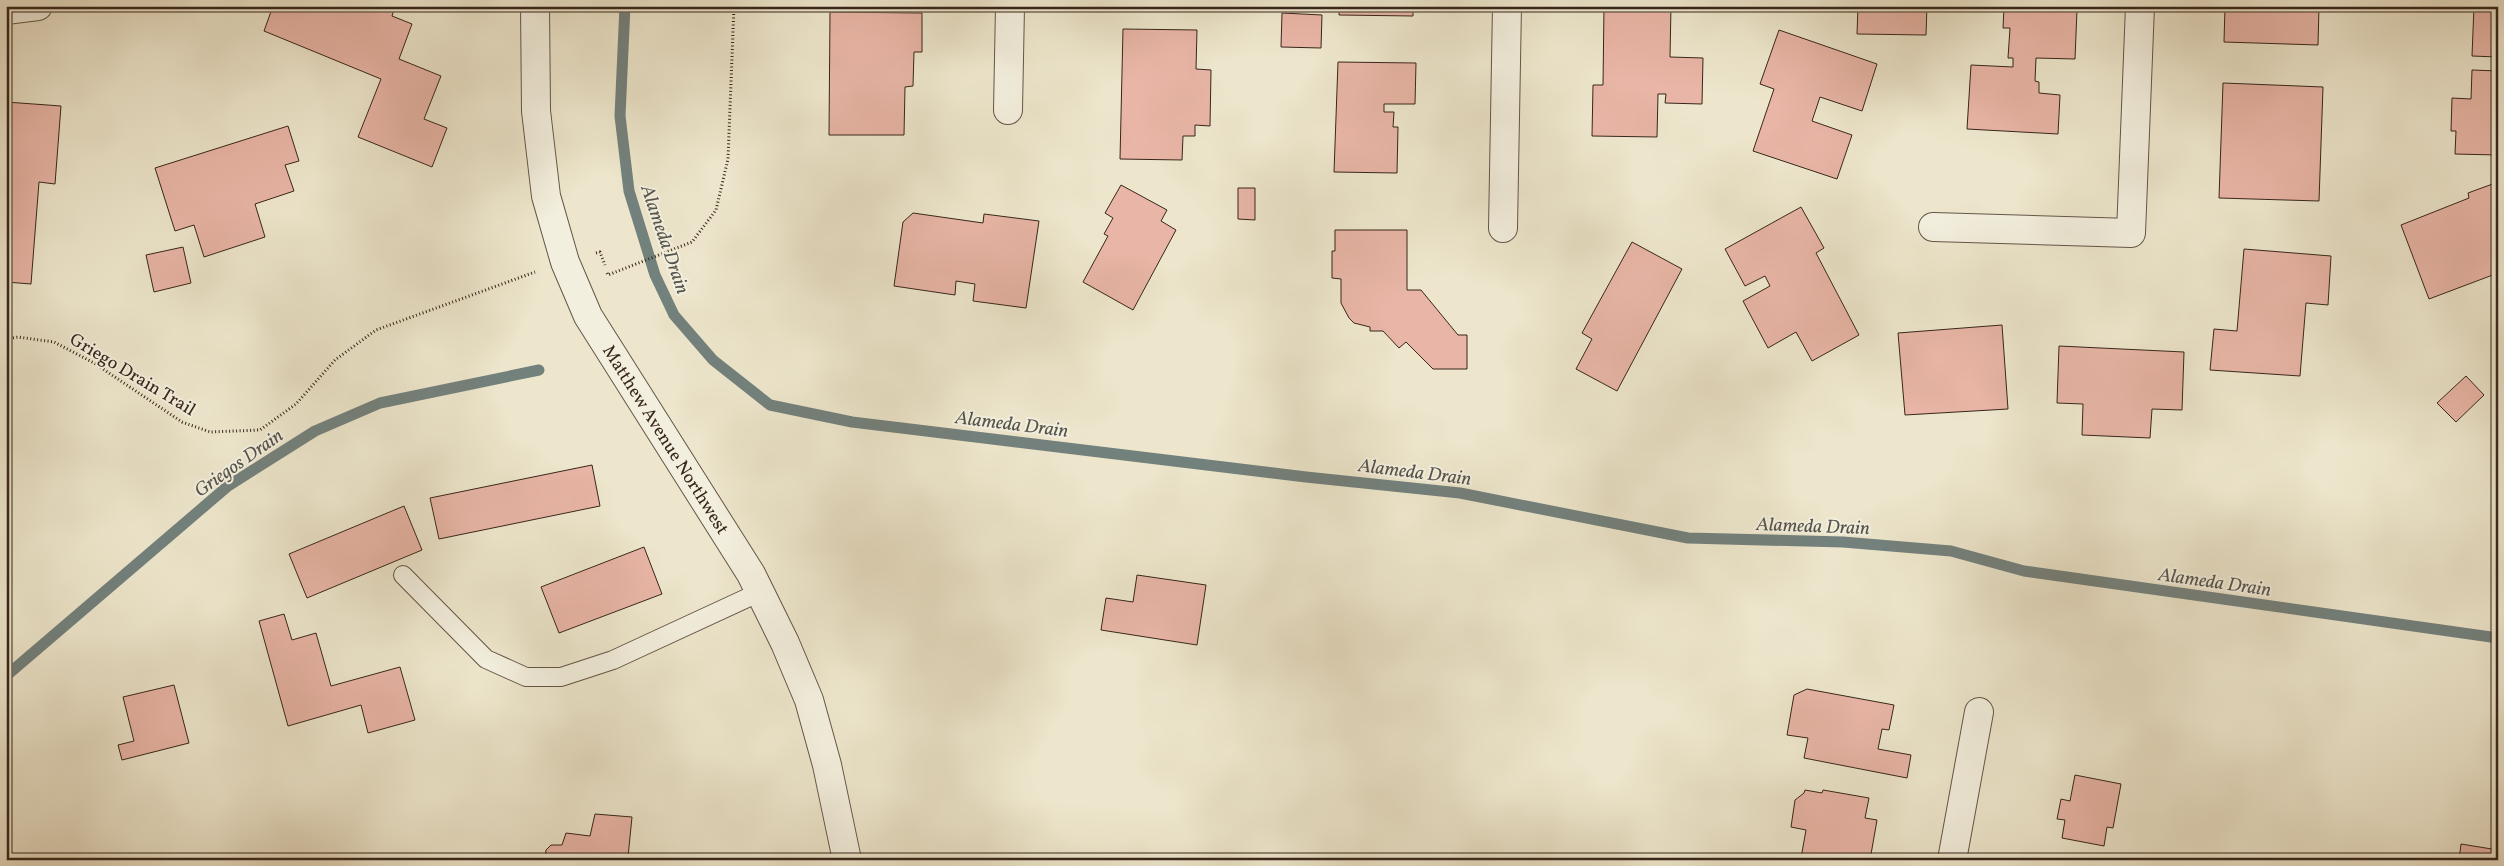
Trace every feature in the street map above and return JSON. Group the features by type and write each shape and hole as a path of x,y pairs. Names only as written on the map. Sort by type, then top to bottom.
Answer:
{"street":[{"path":"6,10 38,6"},
{"name":"Matthew Avenue Northwest","path":"535,6 536,111 546,196 566,262 588,316 733,545 786,643 809,700 827,765 847,860"},
{"path":"1008,110 1010,6"},
{"path":"1503,228 1507,6"},
{"path":"1933,227 2131,233 2140,6"},
{"path":"1952,860 1979,712"}],"lane":[{"path":"403,575 486,659 526,677 561,677 613,660 760,592"}],"path":[{"path":"594,254 600,252 608,275 675,247 692,242 716,210 728,159 734,6"},
{"name":"Griego Drain Trail","path":"6,339 18,337 54,342 94,363 182,422 191,426 210,432 260,430 296,404 335,360 376,330 534,272"}],"building":[{"path":"273,6 395,6 392,16 412,24 399,59 441,76 424,119 447,128 432,167 358,137 381,79 264,31"},
{"path":"1103,6 1218,6 1218,9"},
{"path":"1339,6 1413,6 1413,16 1339,15"},
{"path":"1604,6 1671,6 1670,57 1703,58 1702,104 1665,103 1666,94 1658,94 1657,137 1592,136 1593,85 1603,85"},
{"path":"1858,6 1927,6 1926,35 1857,34"},
{"path":"2225,6 2319,6 2318,45 2224,42"},
{"path":"2474,6 2498,6 2498,57 2472,56"},
{"path":"2004,7 2077,10 2075,59 2036,58 2035,81 2039,82 2039,93 2060,95 2058,134 1967,129 1971,65 2013,67 2013,58 2008,58 2010,28 2003,28"},
{"path":"830,12 922,13 922,52 914,52 913,86 905,87 904,135 829,135"},
{"path":"1282,13 1322,15 1321,48 1281,47"},
{"path":"1123,29 1197,30 1196,69 1211,70 1210,126 1195,125 1195,136 1183,136 1182,160 1120,159"},
{"path":"1779,30 1877,64 1862,111 1820,97 1812,121 1852,135 1837,179 1753,151 1774,89 1760,84"},
{"path":"1338,62 1416,63 1415,104 1384,104 1384,112 1394,112 1393,127 1398,127 1397,173 1334,172"},
{"path":"2472,70 2498,71 2498,155 2455,154 2456,131 2451,131 2452,98 2471,99"},
{"path":"2223,83 2323,87 2319,201 2219,198"},
{"path":"6,102 61,106 55,184 39,182 31,284 6,282"},
{"path":"288,126 299,161 285,165 294,191 255,204 265,237 204,257 194,225 175,231 155,168"},
{"path":"2498,182 2498,240 2495,240 2498,247 2498,273 2429,299 2401,225 2469,198 2468,193"},
{"path":"1121,185 1167,210 1161,221 1176,230 1133,310 1083,282 1108,236 1104,234 1113,218 1105,213"},
{"path":"1238,188 1255,188 1255,220 1238,219"},
{"path":"1801,207 1824,248 1816,253 1859,335 1812,361 1796,332 1768,348 1743,301 1770,286 1765,276 1745,286 1725,249"},
{"path":"913,213 983,223 984,214 1039,221 1026,308 973,301 975,284 956,281 955,295 894,286 903,222"},
{"path":"1335,230 1407,230 1407,290 1421,290 1458,335 1467,335 1467,369 1433,369 1406,342 1399,348 1383,331 1370,331 1370,327 1354,323 1349,318 1341,303 1341,279 1332,278 1332,251 1335,251"},
{"path":"1632,242 1682,269 1617,391 1576,369 1592,339 1582,333"},
{"path":"183,247 191,283 154,292 146,255"},
{"path":"2244,249 2331,256 2328,305 2306,303 2300,376 2210,370 2214,329 2237,331"},
{"path":"2002,325 2008,409 1905,415 1898,333"},
{"path":"2059,346 2184,352 2182,410 2152,409 2150,438 2082,435 2083,404 2057,403"},
{"path":"2466,376 2484,395 2456,422 2437,403"},
{"path":"592,465 600,506 439,539 430,498"},
{"path":"404,506 422,550 307,598 289,554"},
{"path":"644,547 662,594 559,633 541,587"},
{"path":"1137,575 1206,585 1197,645 1101,630 1106,598 1133,602"},
{"path":"284,614 292,640 316,633 331,686 400,667 415,720 368,733 361,705 288,726 259,621"},
{"path":"174,685 189,743 122,760 118,745 134,741 123,697"},
{"path":"1807,689 1894,705 1889,730 1882,729 1878,749 1911,755 1907,778 1804,758 1808,738 1787,735 1794,695"},
{"path":"2075,775 2121,784 2113,828 2107,827 2104,846 2062,838 2065,820 2057,819 2061,799 2070,801"},
{"path":"1805,790 1822,793 1823,790 1869,798 1865,818 1877,820 1870,860 1801,858 1806,830 1791,827 1795,800"},
{"path":"595,814 632,817 628,857 625,860 545,860 546,850 551,845 562,845 566,833 590,836"},
{"path":"2461,844 2498,850 2498,860 2459,860"}],"waterway":[{"name":"Alameda Drain","path":"625,6 620,116 629,191 655,275 674,315 713,360 770,405 852,422 1306,477 1460,493 1688,538 1843,542 1951,551 2024,571 2498,638"},
{"name":"Griegos Drain","path":"6,676 228,486 315,431 380,403 539,370"}]}
